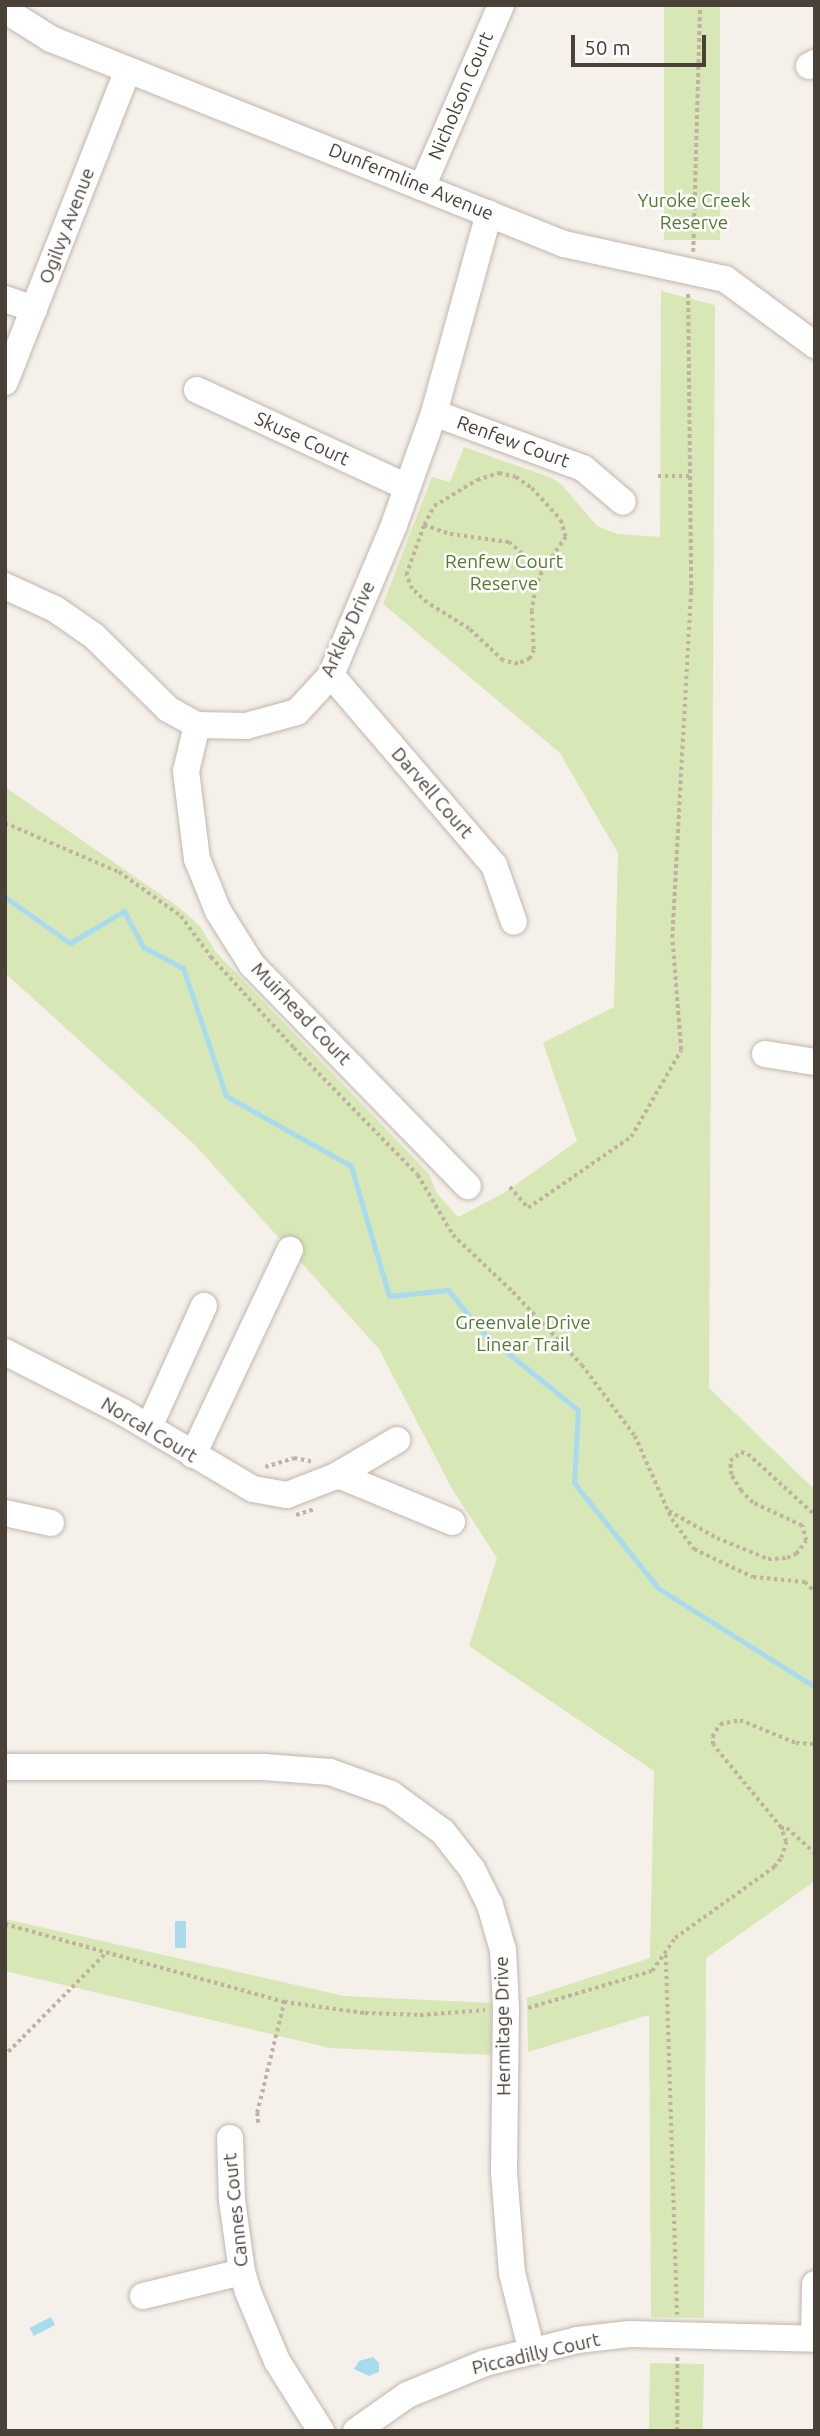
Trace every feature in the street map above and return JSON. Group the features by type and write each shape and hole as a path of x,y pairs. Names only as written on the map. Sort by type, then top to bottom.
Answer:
{"street":[{"name":"Nicholson Court","path":"422,187 501,5"},
{"name":"Dunfermline Avenue","path":"5,10 51,39 564,244 725,279 815,345"},
{"name":"Ogilvy Avenue","path":"5,382 128,69"},
{"name":"Arkley Drive","path":"5,586 55,609 94,636 168,709 197,725 246,726 297,712 331,676 407,487 434,413 489,213"},
{"path":"5,299 34,309"},
{"name":"Skuse Court","path":"197,390 407,487"},
{"name":"Renfew Court","path":"434,413 583,468 623,502"},
{"name":"Darvell Court","path":"331,676 494,865 514,922"},
{"name":"Muirhead Court","path":"197,725 186,771 197,859 218,911 252,965 468,1186"},
{"path":"765,1054 815,1062"},
{"path":"193,1455 290,1250"},
{"path":"149,1427 204,1306"},
{"name":"Norcal Court","path":"5,1352 149,1427 253,1489 271,1494 296,1492 336,1476"},
{"path":"336,1476 397,1440"},
{"path":"336,1476 452,1522"},
{"path":"5,1513 51,1523"},
{"name":"Hermitage Drive","path":"5,1767 264,1767 330,1772 391,1794 443,1832 472,1869 490,1905 503,1950 506,2008 503,2172 512,2273 532,2352"},
{"name":"Cannes Court","path":"230,2138 232,2200 242,2272 276,2361 321,2431"},
{"path":"143,2296 242,2272"},
{"path":"815,2284 815,2339"},
{"name":"Piccadilly Court","path":"356,2431 407,2395 485,2362 577,2340 630,2334 815,2339"}],"path":[{"path":"510,1187 528,1208 631,1137 681,1050 671,938 691,592 687,298 691,271 699,5"},
{"path":"493,473 516,477 539,494 564,528 564,544 543,571 533,605 535,640 532,654 522,664 503,661 469,629 420,597 408,583 406,569 424,525 438,503 493,473"},
{"path":"658,476 690,475"},
{"path":"424,525 450,534 485,536 509,542 543,571"},
{"path":"5,822 119,872 181,916 211,957 294,1048 418,1175 453,1235 582,1365 635,1436 680,1533 694,1549 753,1577 805,1582 815,1592"},
{"path":"669,1511 718,1538 768,1559 787,1558 796,1554 806,1541 802,1526 753,1503 741,1491 732,1475 730,1461 736,1453 741,1452 748,1454 815,1515"},
{"path":"5,1924 284,2002 365,2013 420,2015 533,2008 652,1971 682,1933 774,1867 785,1845 781,1828 717,1751 712,1737 720,1724 731,1719 796,1743 815,1744"},
{"path":"781,1828 787,1828 815,1853"},
{"path":"8,2052 107,1952"},
{"path":"666,1953 677,2335 677,2431"},
{"path":"258,2123 257,2113 284,2002"}],"green space":[{"name":"Yuroke Creek Reserve","path":"664,5 720,5 720,240 664,240"},
{"path":"661,291 715,305 709,1388 815,1490 815,1881 706,1958 704,2318 651,2317 649,2015 528,2052 527,1998 650,1958 654,1771 469,1646 497,1558 451,1487 379,1349 196,1146 5,973 5,787 177,906 199,925 216,952 429,1174 436,1192 458,1217 504,1193 577,1141 543,1043 614,1007 618,853 560,753 383,604 432,477 450,482 464,447 552,478 563,486 597,526 618,534 660,537"},
{"path":"5,1919 344,1996 491,2003 491,2055 330,2048 5,1971"},
{"path":"650,2363 704,2364 703,2431 649,2431"}],"water":[{"path":"175,1921 186,1921 186,1948 175,1948"},
{"path":"51,2317 55,2325 34,2336 30,2328"},
{"path":"373,2357 379,2363 379,2372 369,2376 354,2369 359,2361"}],"waterway":[{"path":"5,897 70,943 124,911 143,947 183,968 226,1096 351,1166 389,1296 448,1290 483,1333 578,1410 574,1483 658,1588 815,1687"}],"park label":[{"name":"Renfew Court Reserve","path":"504,573"},
{"name":"Greenvale Drive Linear Trail","path":"523,1334"}]}
